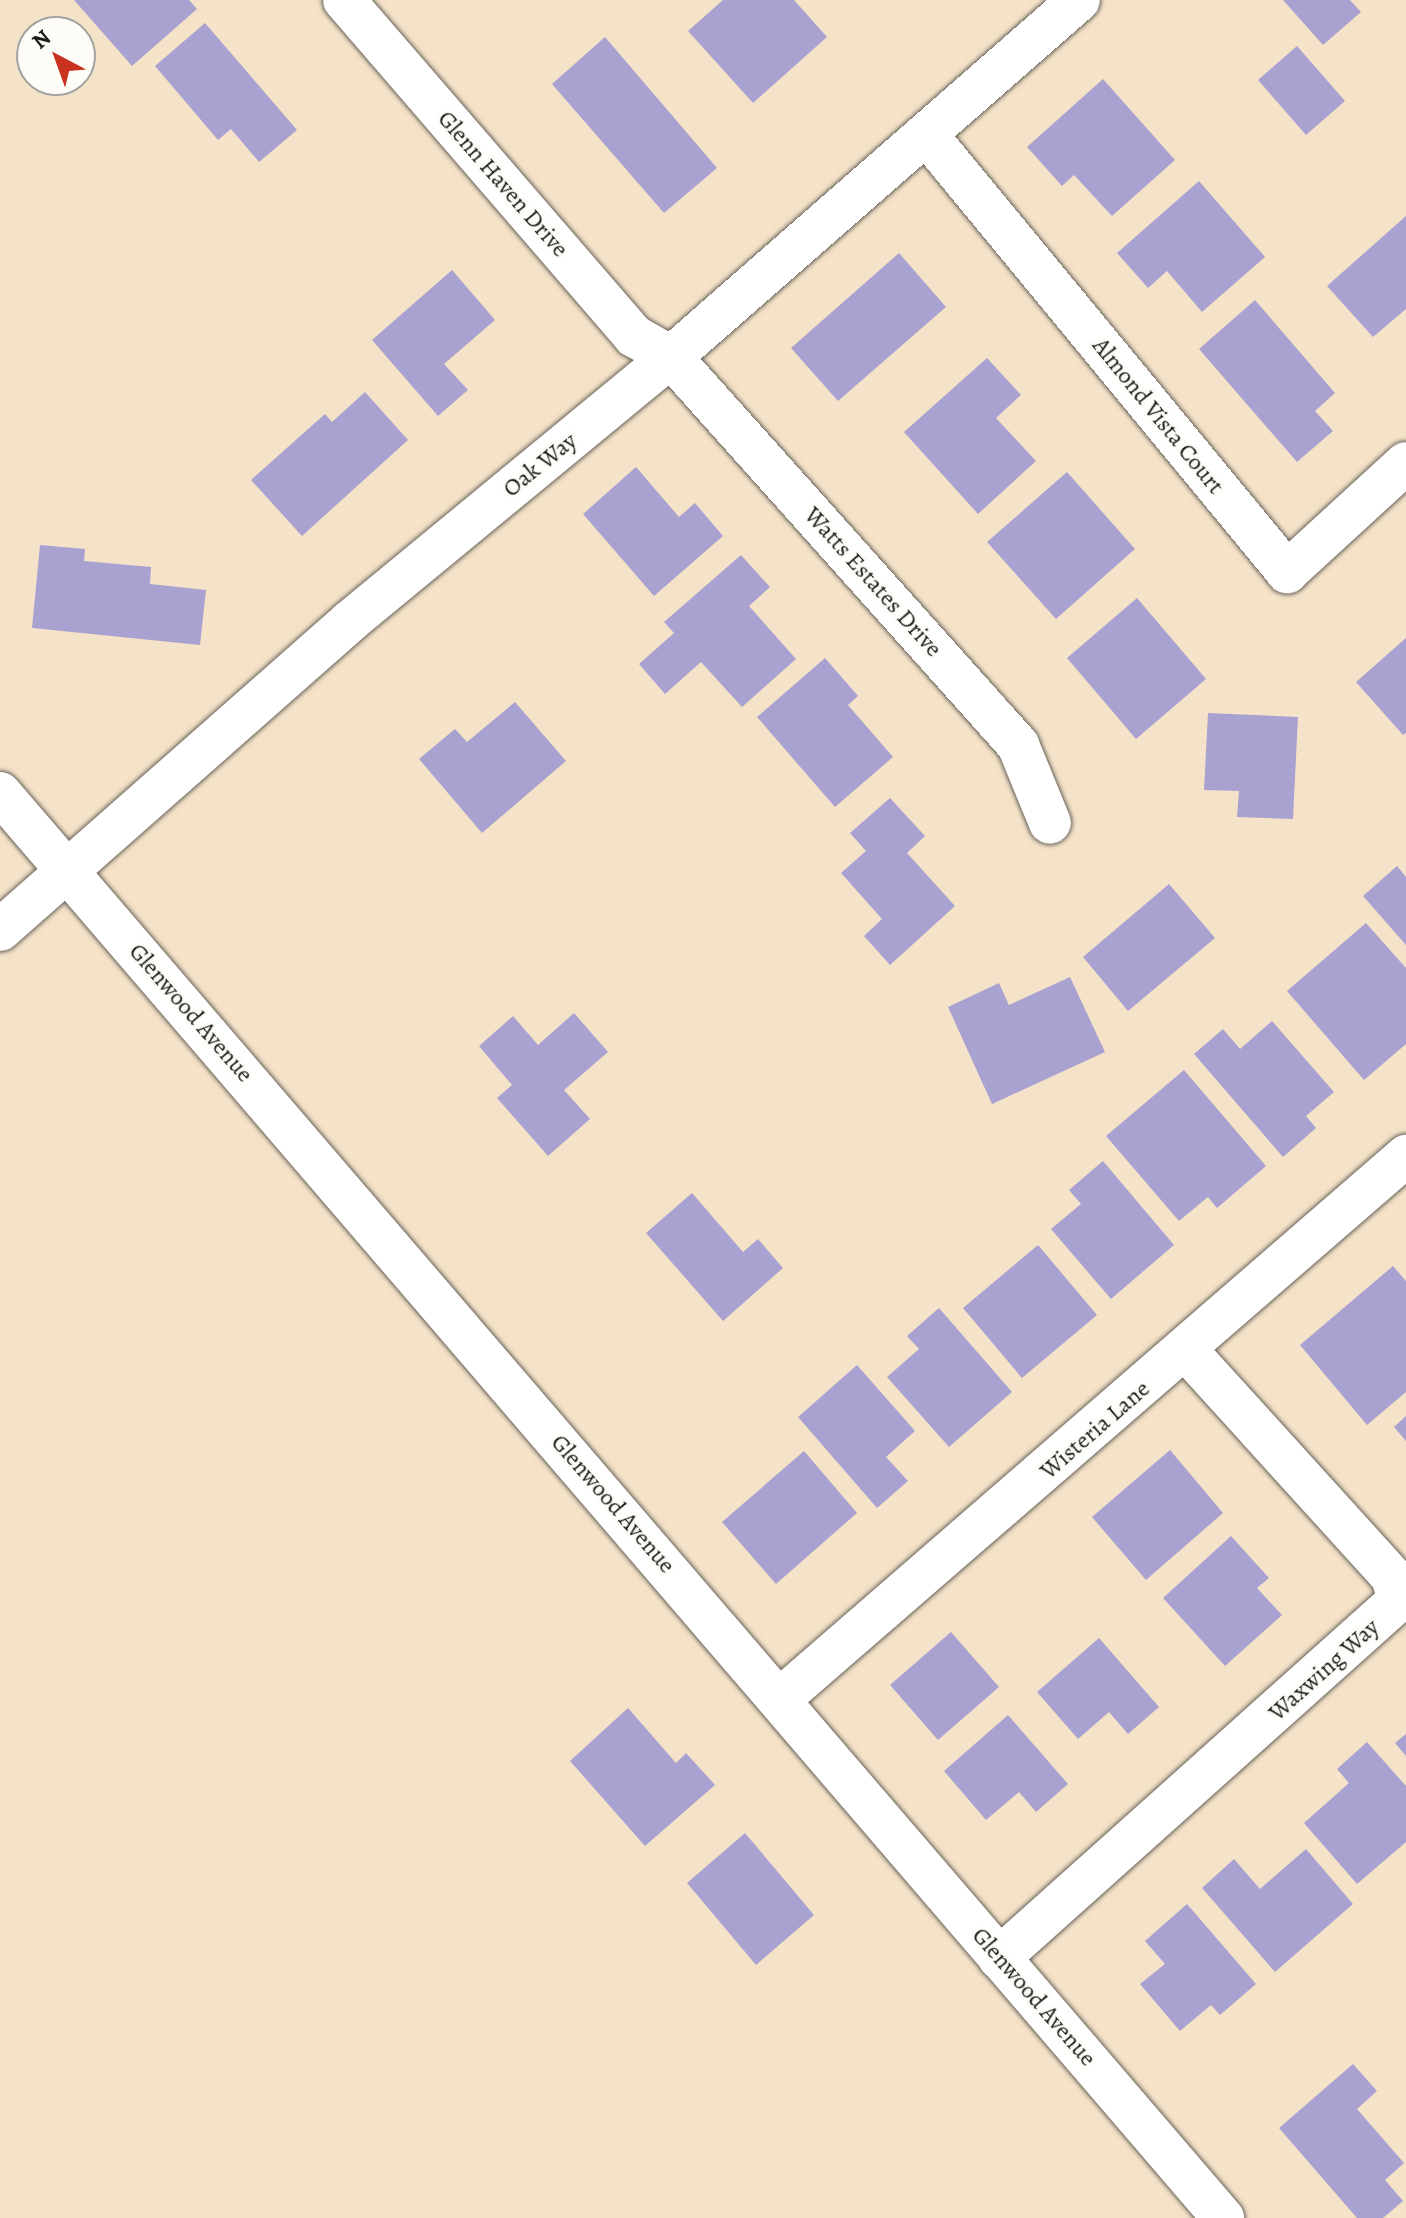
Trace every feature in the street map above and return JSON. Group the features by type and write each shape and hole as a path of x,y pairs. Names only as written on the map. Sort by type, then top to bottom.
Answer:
{"street":[{"name":"Glenn Haven Drive","path":"344,0 634,336 671,357"},
{"name":"Oak Way","path":"0,930 349,622 671,357 1079,0"},
{"name":"Almond Vista Court","path":"926,134 1287,572 1406,463"},
{"name":"Watts Estates Drive","path":"671,357 1018,745 1050,823"},
{"name":"Glenwood Avenue","path":"0,793 1223,2218"},
{"name":"Wisteria Lane","path":"780,1699 1187,1351 1406,1156"},
{"name":"Waxwing Way","path":"999,1958 1399,1600 1392,1577 1187,1351"}],"building":[{"path":"74,0 189,0 197,9 132,66 96,25 96,16 88,16"},
{"path":"723,0 794,0 827,37 753,103 688,31"},
{"path":"1283,0 1350,0 1361,12 1323,45"},
{"path":"205,23 297,130 259,162 231,129 218,140 155,66"},
{"path":"605,37 717,168 664,213 552,84"},
{"path":"1297,46 1345,101 1306,135 1258,80"},
{"path":"1103,79 1175,160 1112,216 1074,175 1062,186 1027,147"},
{"path":"1199,181 1265,257 1202,312 1167,271 1148,288 1117,253"},
{"path":"1406,216 1406,309 1373,337 1327,286"},
{"path":"899,253 946,307 838,401 791,348"},
{"path":"452,270 495,320 444,364 468,390 438,416 372,340"},
{"path":"1255,300 1335,393 1315,411 1333,431 1297,462 1199,349"},
{"path":"987,358 1021,395 996,418 1036,461 978,514 904,432"},
{"path":"365,392 408,440 302,536 251,480 325,414 332,422"},
{"path":"636,467 679,517 695,503 723,536 654,596 583,514"},
{"path":"1067,472 1135,549 1056,619 987,542"},
{"path":"40,545 85,549 84,561 151,567 150,584 206,590 200,645 32,628"},
{"path":"741,555 770,587 749,606 796,659 742,707 701,662 665,694 639,664 674,633 664,622"},
{"path":"1137,598 1206,679 1136,739 1067,658"},
{"path":"1406,638 1406,733 1403,735 1356,682"},
{"path":"825,658 858,696 848,705 893,757 835,807 757,717"},
{"path":"515,702 566,761 482,833 419,759 455,729 467,742"},
{"path":"1208,713 1298,717 1293,819 1237,817 1239,791 1204,790"},
{"path":"890,798 925,836 907,853 955,906 890,965 864,936 882,919 841,873 866,851 850,833"},
{"path":"1397,866 1406,877 1406,945 1363,896"},
{"path":"1169,884 1215,938 1128,1011 1083,957"},
{"path":"1366,923 1406,968 1406,1044 1364,1080 1287,991"},
{"path":"1070,977 1105,1052 992,1104 948,1007 999,983 1009,1005"},
{"path":"574,1013 608,1052 564,1090 590,1119 548,1156 497,1098 512,1085 479,1046 513,1016 538,1045"},
{"path":"1272,1021 1334,1092 1306,1116 1316,1128 1283,1157 1194,1054 1223,1029 1240,1049"},
{"path":"1184,1070 1266,1166 1217,1208 1208,1197 1179,1221 1106,1136"},
{"path":"1103,1161 1174,1245 1111,1299 1051,1229 1081,1204 1069,1190"},
{"path":"692,1193 743,1252 758,1239 783,1268 723,1321 646,1233"},
{"path":"1038,1245 1097,1315 1022,1378 963,1308"},
{"path":"1393,1266 1406,1281 1406,1392 1367,1425 1300,1345"},
{"path":"939,1308 1012,1392 949,1447 887,1377 919,1349 907,1336"},
{"path":"857,1365 915,1431 886,1457 908,1481 877,1508 798,1417"},
{"path":"1406,1416 1406,1441 1394,1427"},
{"path":"1170,1450 1223,1513 1146,1580 1092,1517"},
{"path":"804,1451 857,1513 776,1584 722,1522"},
{"path":"1231,1536 1269,1578 1257,1588 1282,1615 1225,1666 1163,1598"},
{"path":"951,1632 999,1687 938,1740 890,1685"},
{"path":"1099,1638 1159,1707 1128,1734 1109,1712 1078,1739 1037,1692"},
{"path":"628,1708 676,1763 686,1753 715,1785 645,1846 570,1761"},
{"path":"1008,1715 1068,1784 1036,1812 1019,1792 986,1820 944,1771"},
{"path":"1406,1734 1406,1756 1395,1743"},
{"path":"1367,1742 1406,1786 1406,1842 1357,1884 1304,1823 1349,1783 1337,1769"},
{"path":"745,1833 814,1915 756,1965 687,1883"},
{"path":"1306,1849 1353,1904 1275,1972 1202,1888 1234,1859 1260,1889"},
{"path":"1187,1904 1256,1984 1220,2015 1211,2005 1180,2031 1140,1984 1165,1964 1145,1941"},
{"path":"1353,2064 1377,2091 1357,2109 1404,2163 1385,2180 1403,2201 1383,2218 1357,2218 1279,2128"}]}
